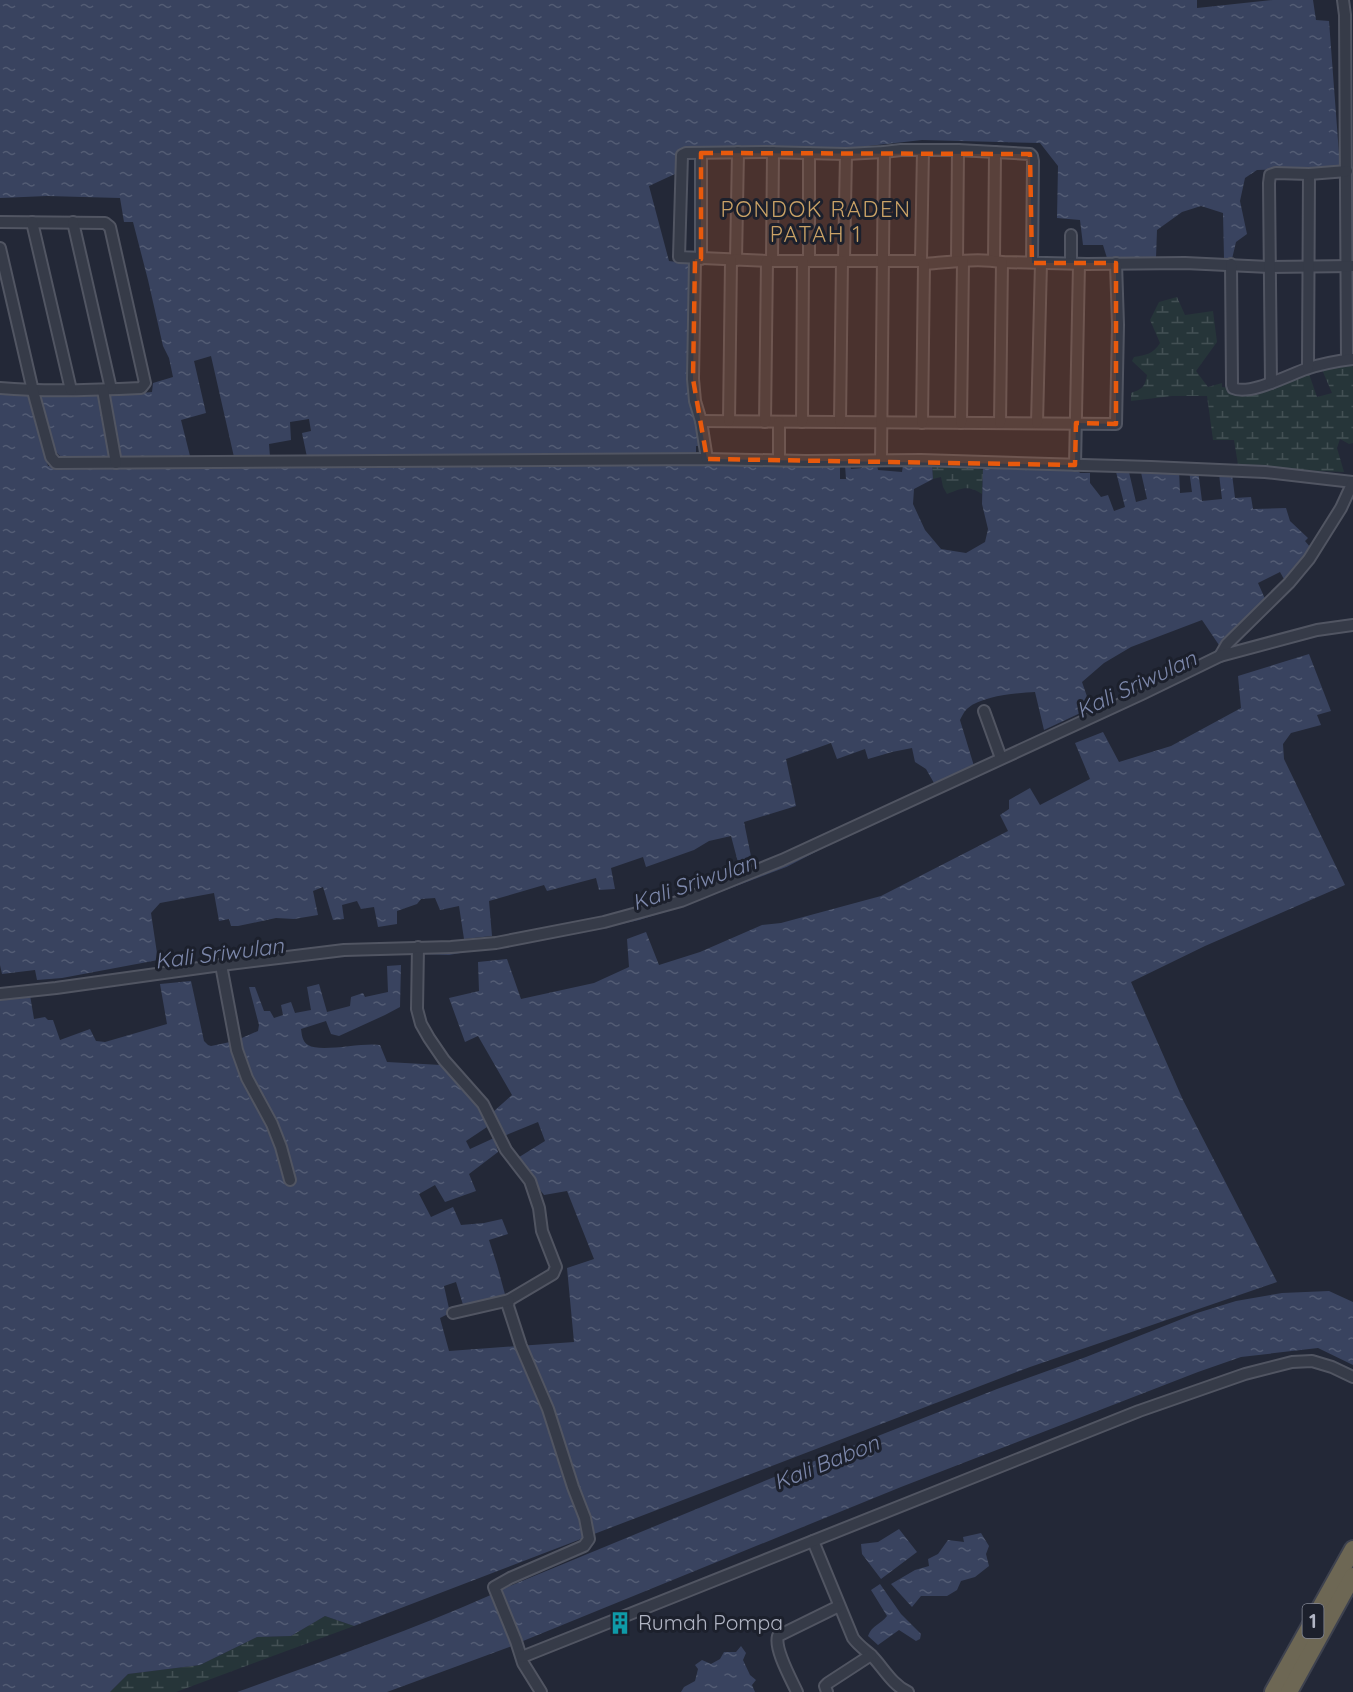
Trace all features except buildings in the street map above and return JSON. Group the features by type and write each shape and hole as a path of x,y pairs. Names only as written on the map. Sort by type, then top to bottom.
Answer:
{"highway":[{"name":"1","path":"1274,1692 1353,1550"},
{"name":"1","path":"1289,1692 1353,1576"}],"street":[{"path":"1231,264 1233,388 1240,390 1271,383 1308,368 1350,359 1347,171 1350,132 1349,15 1344,0"},
{"path":"1037,423 1036,263 1032,156 1030,154 901,150 846,154 738,152 682,155 679,257 770,261 960,261 1036,263 1075,264 1231,264 1269,267 1350,266"},
{"path":"922,150 922,423"},
{"path":"958,150 960,423"},
{"path":"729,421 738,152"},
{"path":"765,422 772,152"},
{"path":"881,460 884,152"},
{"path":"995,152 1000,423"},
{"path":"701,153 693,379 695,401 701,421 707,459"},
{"path":"802,422 809,153"},
{"path":"840,422 846,154"},
{"path":"1271,383 1270,175 1347,171"},
{"path":"1308,368 1309,174"},
{"path":"0,222 105,224 111,230 145,380 145,385 141,388 107,390 33,391 0,388"},
{"path":"32,222 71,390"},
{"path":"73,222 107,390 116,463"},
{"path":"1071,235 1075,264 1075,465"},
{"path":"0,248 33,391 53,461 56,463 932,460 1266,472 1353,482 1341,508 1309,559 1289,583 1227,644 1220,657"},
{"path":"701,421 1116,424 1118,325 1116,263"},
{"path":"779,422 779,460"},
{"path":"0,994 344,950 451,947 496,943 604,922 681,902 782,860 1220,657 1317,630 1353,625"},
{"path":"984,711 1001,758"},
{"path":"418,947 418,1017 436,1050 483,1104 506,1150 530,1180 539,1208 542,1231 556,1267 553,1274 509,1300 453,1313"},
{"path":"220,965 237,1050 247,1078 278,1139 290,1180"},
{"path":"509,1300 508,1305 521,1346 548,1409 585,1518 589,1539 584,1546 494,1587 523,1663 541,1692"},
{"path":"522,1657 1139,1411 1245,1374 1292,1362 1312,1361 1353,1377"},
{"path":"813,1541 853,1638 896,1684 908,1692"},
{"path":"797,1692 776,1640 781,1633 839,1606"},
{"path":"827,1692 825,1686 828,1683 871,1655"}],"highlighted area":[{"path":"701,153 1030,154 1032,263 1116,263 1116,424 1076,423 1075,465 707,459 693,379 695,259 701,259"}],"green space":[{"path":"1177,297 1185,315 1213,311 1217,342 1196,371 1208,387 1222,383 1222,387 1230,388 1233,394 1242,393 1308,371 1317,397 1332,393 1323,372 1323,364 1353,360 1353,443 1349,444 1340,439 1337,448 1344,472 1238,465 1234,440 1213,440 1207,396 1172,396 1131,401 1131,393 1142,387 1147,375 1132,361 1134,357 1152,352 1160,343 1150,320 1159,302"},
{"path":"978,464 979,469 983,470 982,494 965,488 947,494 941,477 933,479 932,466"},
{"path":"325,1616 354,1626 176,1692 110,1692 128,1674 200,1665 257,1637 291,1636"}],"water":[{"path":"0,0 1197,0 1197,8 1273,0 1313,0 1316,20 1329,21 1340,167 1257,170 1245,178 1240,201 1247,234 1236,242 1232,259 1224,258 1223,213 1201,206 1182,212 1157,230 1156,258 1107,258 1103,245 1083,245 1080,220 1057,218 1058,166 1040,143 922,140 850,148 681,150 677,173 649,186 669,261 692,264 689,403 698,424 702,446 696,446 696,454 307,457 302,433 311,431 309,419 290,422 291,440 269,444 270,457 234,457 211,356 194,361 206,413 181,420 190,456 123,458 118,452 108,396 152,392 153,383 173,377 169,358 163,346 133,222 124,222 120,198 47,196 0,198"},
{"path":"0,392 28,393 48,466 840,465 840,479 846,479 845,465 850,465 851,469 862,468 861,465 877,465 878,470 902,472 903,465 932,465 933,479 914,489 913,504 925,530 941,549 966,553 985,542 988,529 982,504 983,465 1075,467 1080,473 1090,473 1090,483 1101,497 1108,495 1114,511 1125,507 1115,468 1128,468 1136,502 1147,499 1140,468 1179,469 1180,493 1192,492 1189,470 1198,470 1202,501 1222,499 1219,474 1232,474 1235,498 1251,497 1253,509 1286,508 1290,521 1308,538 1305,541 1311,548 1285,581 1280,572 1258,583 1266,601 1221,648 1202,620 1131,647 1104,663 1082,682 1091,708 1044,730 1035,692 1000,696 974,704 966,710 960,720 974,766 934,783 926,769 915,762 912,748 868,759 865,749 837,759 831,743 786,759 796,806 744,822 753,866 740,870 731,836 709,841 694,850 646,867 643,857 611,868 615,889 599,890 596,878 547,891 544,885 489,901 492,936 464,939 459,906 440,910 435,898 421,899 417,904 397,911 397,924 378,927 374,907 361,909 357,901 342,905 344,919 333,920 323,887 313,891 318,915 294,919 276,918 231,926 229,919 219,921 214,893 160,903 151,913 158,960 62,978 37,980 35,970 2,974 0,965"},
{"path":"99,393 112,456 60,456 56,452 40,394"},
{"path":"1309,654 1331,711 1317,715 1321,725 1291,733 1283,744 1284,759 1345,885 1205,946 1131,982 1183,1100 1277,1282 1030,1367 354,1626 325,1616 291,1636 257,1637 200,1665 128,1674 110,1692 0,1692 0,998 30,995 34,1019 45,1017 53,1020 60,1040 90,1029 96,1041 105,1042 167,1024 160,984 191,981 204,1041 211,1046 235,1041 258,1031 259,1025 249,987 255,987 264,1011 270,1011 274,1018 283,1015 281,1005 291,1002 295,1013 311,1010 307,987 319,984 327,1012 350,1006 351,997 363,993 365,997 388,992 387,966 401,965 400,1007 339,1036 331,1034 326,1021 301,1029 303,1040 308,1045 322,1048 380,1045 387,1062 441,1065 478,1106 487,1127 466,1141 470,1149 494,1138 498,1152 469,1174 476,1191 445,1202 435,1185 419,1194 431,1217 453,1207 461,1225 502,1219 508,1234 489,1240 506,1298 464,1308 456,1282 444,1286 450,1313 440,1318 449,1351 574,1342 567,1268 594,1259 567,1191 544,1195 516,1159 545,1141 538,1122 504,1136 493,1112 512,1095 478,1036 465,1042 449,998 479,991 478,962 507,959 521,999 594,983 629,967 627,939 646,932 659,965 700,952 762,925 781,923 881,896 1008,831 1000,815 1009,809 1009,800 1030,788 1040,805 1090,779 1075,743 1103,732 1119,762 1171,746 1241,708 1238,676"},
{"name":"Kali Babon","path":"1329,1291 1353,1302 1353,1365 1318,1348 1241,1357 901,1487 523,1641 500,1590 779,1475 1197,1313 1236,1301 1282,1293"},
{"path":"899,1529 917,1552 881,1579 862,1554 861,1544 878,1542"},
{"path":"981,1533 989,1546 986,1554 989,1566 975,1577 961,1581 957,1590 947,1596 921,1596 912,1607 891,1584 915,1570 929,1566 928,1559 938,1554 948,1540 964,1542 963,1537"},
{"path":"880,1584 901,1614 921,1634 920,1639 916,1641 899,1630 878,1645 868,1636 872,1629 887,1616 871,1590"},
{"path":"493,1594 515,1645 387,1692 237,1692 398,1633"},
{"path":"741,1646 746,1653 743,1660 750,1675 756,1680 752,1685 755,1692 681,1692 684,1687 695,1681 698,1669 695,1665 702,1660 711,1664 720,1659 724,1652 736,1652"}],"waterway":[{"name":"Kali Sriwulan","path":"704,897 786,866 817,850"},
{"name":"Kali Sriwulan","path":"612,925 664,911"},
{"name":"Kali Sriwulan","path":"422,953 449,954 471,950"},
{"name":"Kali Sriwulan","path":"238,968 271,964"}],"place":[{"name":"Rumah Pompa","path":"620,1623"}],"district":[{"name":"PONDOK RADEN PATAH 1","path":"816,222"}]}
